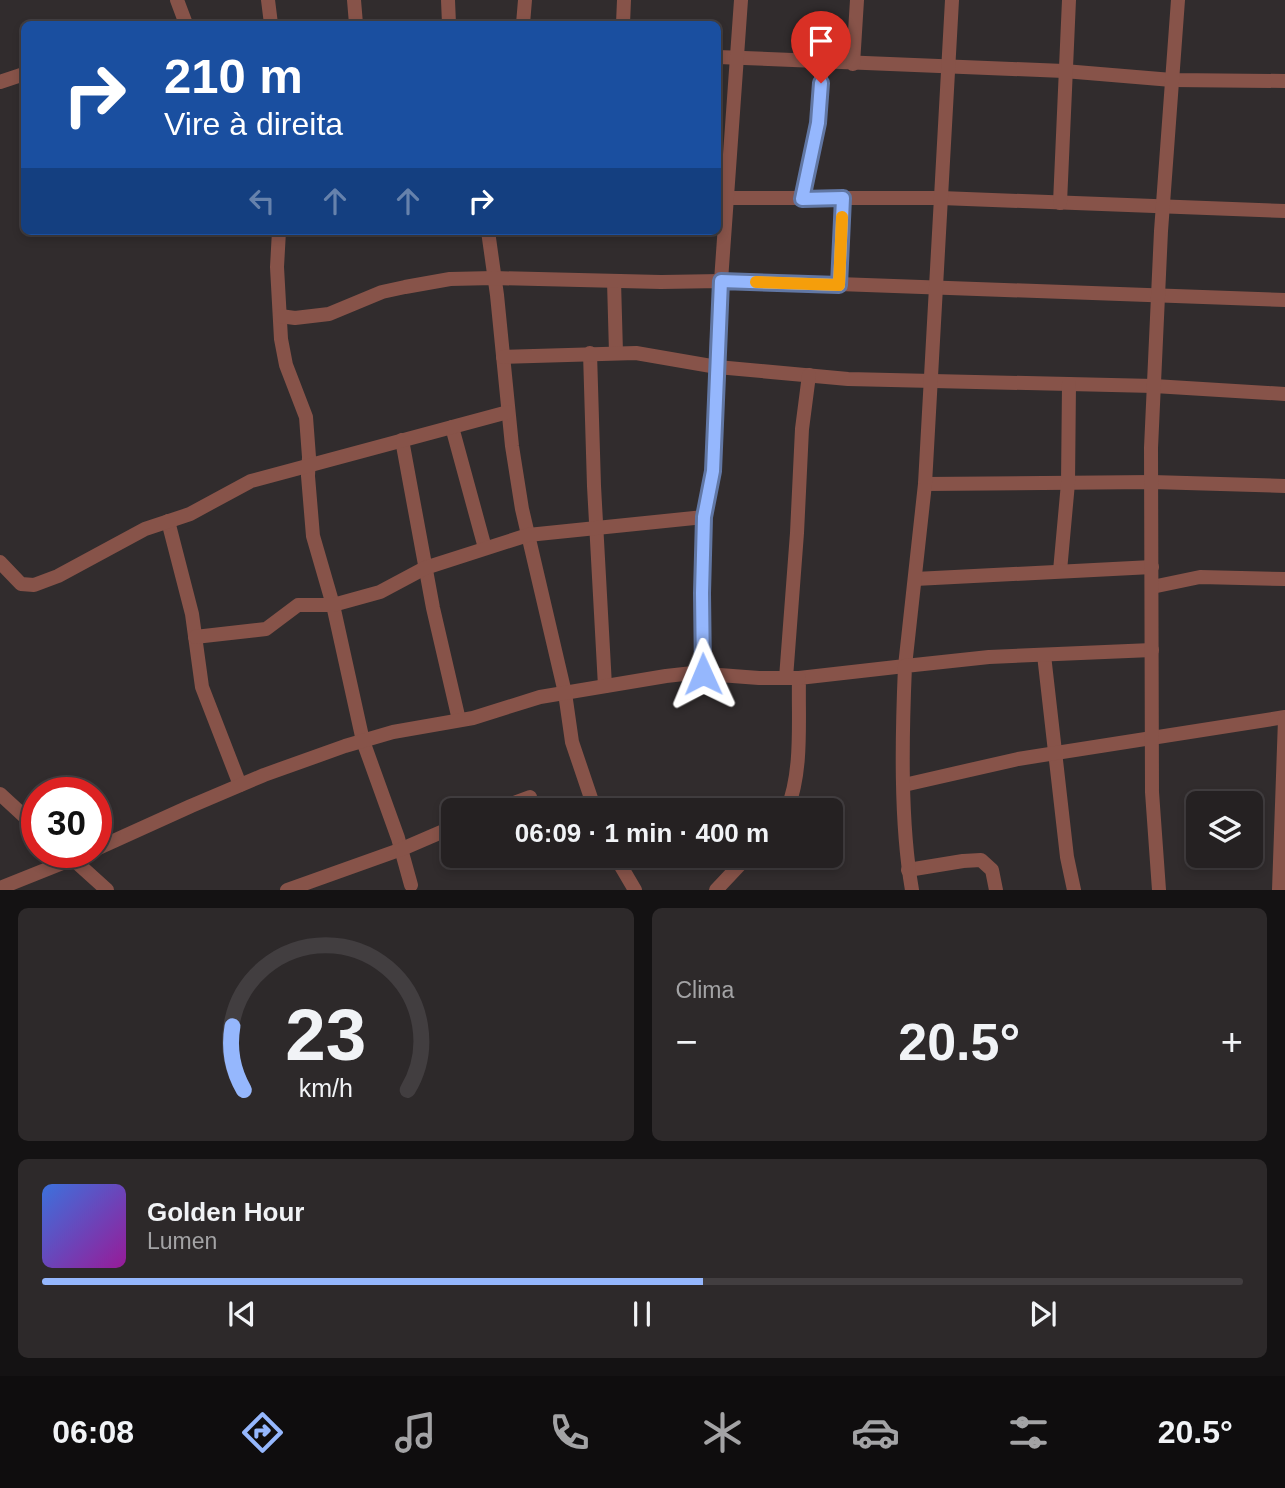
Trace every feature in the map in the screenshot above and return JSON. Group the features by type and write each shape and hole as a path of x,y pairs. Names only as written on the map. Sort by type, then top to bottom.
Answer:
{"street":[{"path":"177,0 185,21"},
{"path":"268,0 271,21"},
{"path":"354,0 356,21"},
{"path":"448,0 449,21"},
{"path":"523,21 525,0"},
{"path":"623,21 624,0"},
{"path":"703,674 704,517 713,471 722,198 741,0"},
{"path":"853,64 857,0"},
{"path":"912,890 906,856 905,666 925,484 952,0"},
{"path":"1060,204 1069,0"},
{"path":"1159,890 1152,792 1154,386 1178,0"},
{"path":"721,57 1064,71 1172,80 1285,81"},
{"path":"802,199 818,123 822,62"},
{"path":"0,82 21,75"},
{"path":"722,198 941,198 1285,211"},
{"path":"839,285 843,198"},
{"path":"279,235 277,267 280,316 286,365 306,417 313,536 333,605 363,741 402,849 411,885"},
{"path":"489,235 514,459 528,535 565,693 572,742 591,798"},
{"path":"280,316 295,318 330,314 382,292 450,279 494,278 721,281 1285,300"},
{"path":"614,281 616,353"},
{"path":"590,353 605,686"},
{"path":"503,357 616,353 661,356 717,367 848,379 1154,386 1285,394"},
{"path":"791,798 797,762 792,678 797,533 802,429 809,376"},
{"path":"1060,572 1068,483 1069,384"},
{"path":"0,562 22,584 34,585 58,576 145,529 191,514 251,481 508,412"},
{"path":"452,427 485,548"},
{"path":"402,440 425,568 458,720"},
{"path":"925,484 1152,482 1285,486"},
{"path":"195,637 266,629 298,605 333,605 380,592 425,568 528,535 704,517"},
{"path":"168,521 192,614 202,687 240,785"},
{"path":"915,579 1152,566"},
{"path":"1153,587 1200,577 1285,579"},
{"path":"112,842 240,785 363,741 393,732 498,711 540,697 666,676 703,674 792,678 989,657 1152,650"},
{"path":"1044,654 1073,890"},
{"path":"904,785 968,769 1055,753 1285,718 1279,890"},
{"path":"0,794 21,813"},
{"path":"287,890 441,832"},
{"path":"908,870 981,860 992,870 996,890"},
{"path":"0,888 43,868"},
{"path":"82,868 107,890"},
{"path":"622,868 635,890"},
{"path":"716,890 737,868"}],"slow traffic":[{"path":"756,282 839,285 842,217"}],"route":[{"path":"703,674 704,517 713,471 721,281 839,285 843,198 802,199 818,123 821,83"}]}
